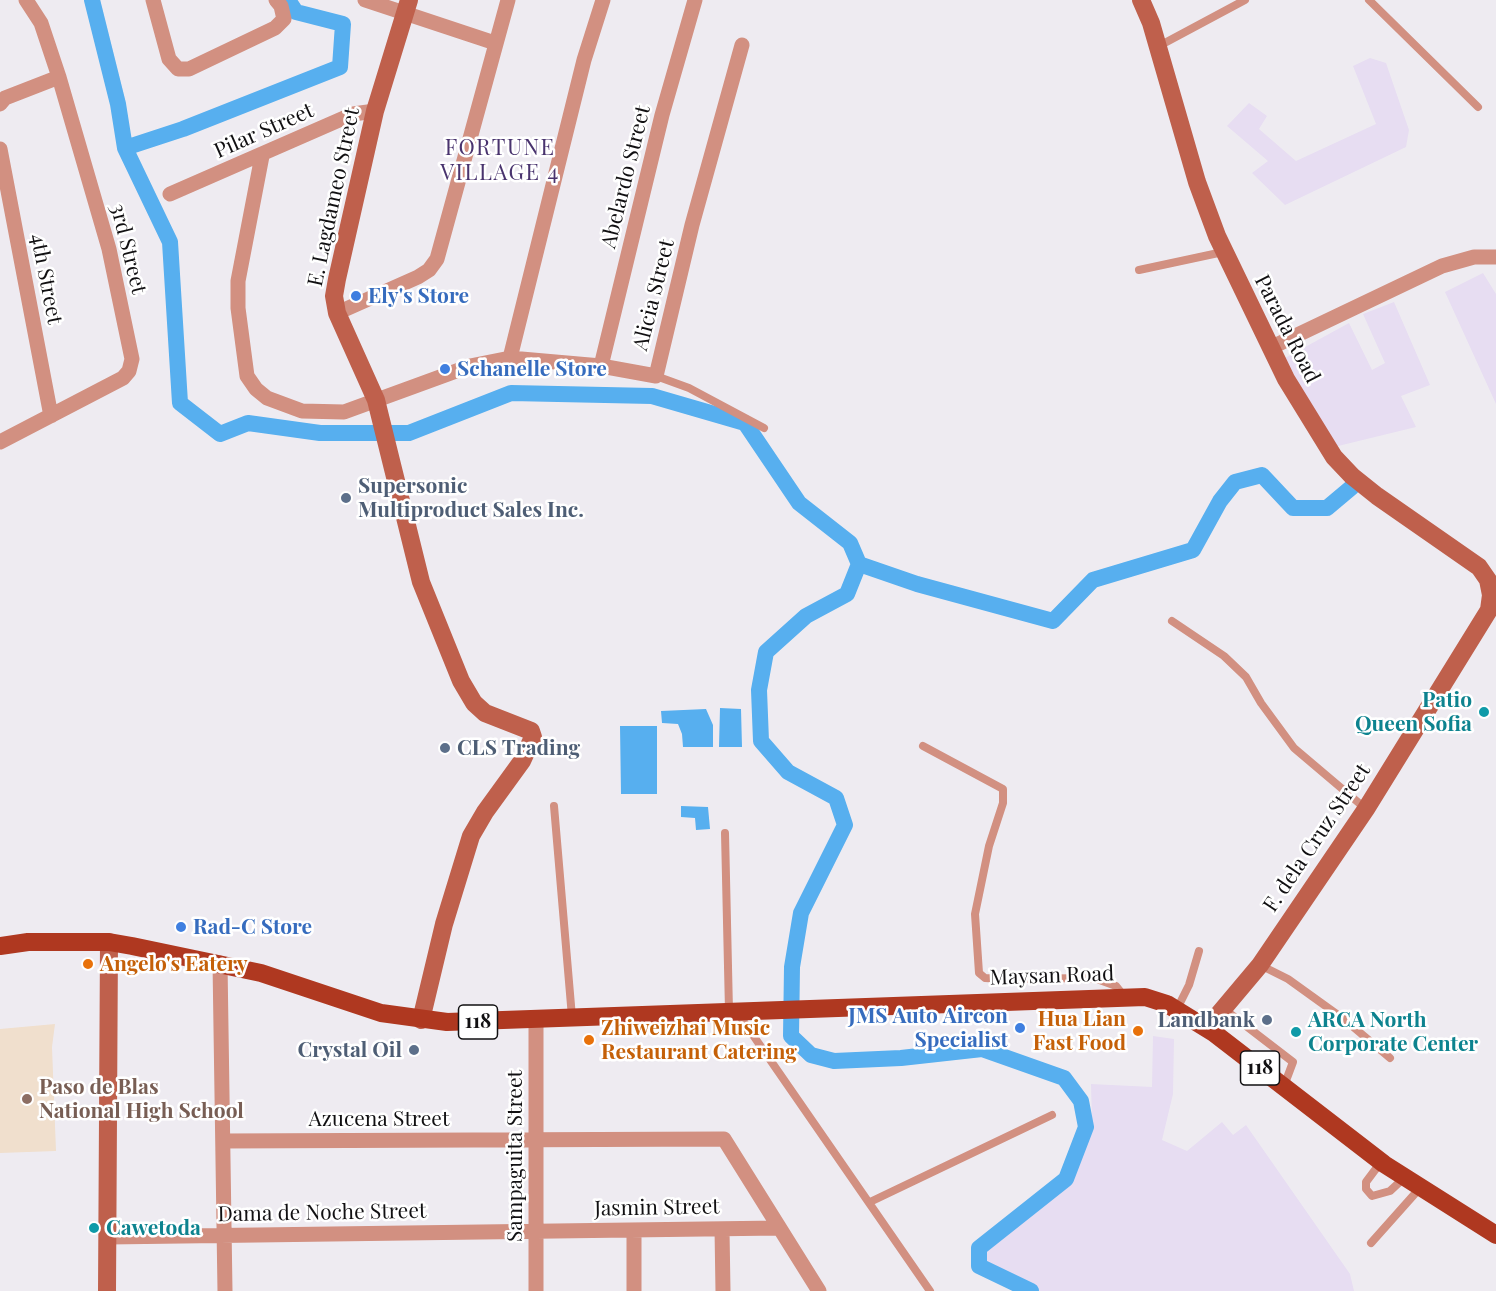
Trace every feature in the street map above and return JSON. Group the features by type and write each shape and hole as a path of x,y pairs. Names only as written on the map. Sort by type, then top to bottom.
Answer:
{"main road":[{"name":"118","path":"0,946 28,942 109,942 261,973 381,1013 421,1020 480,1022 536,1020"},
{"name":"Maysan Road","path":"536,1020 813,1007 1145,997 1177,1010 1214,1020 1284,1086 1382,1162 1496,1234"}],"street":[{"name":"3rd Street","path":"0,442 123,378 129,371 132,359 109,249 59,77 41,23 26,0"},
{"path":"153,0 170,59 178,69 189,69 275,28 284,19 281,6 276,0"},
{"path":"365,0 407,7 495,43"},
{"path":"337,313 418,278 429,270 437,258 508,0"},
{"path":"510,358 584,60 603,0"},
{"name":"Abelardo Street","path":"601,366 662,115 695,0"},
{"name":"Parada Road","path":"1141,0 1158,46 1197,182 1224,251 1270,348 1334,457 1352,476 1377,496 1479,567 1488,580 1492,613"},
{"name":"E. Lagdameo Street","path":"407,7 375,111 334,296 337,313 379,408 420,582 461,681 474,703 485,712 533,734 522,761 485,812 471,836 444,924 421,1020"},
{"name":"Alicia Street","path":"262,156 238,281 238,308 247,376 256,389 267,398 302,411 344,412 379,408 470,366 510,358 601,366 656,376 692,225 742,45"},
{"path":"0,104 5,98 59,77"},
{"name":"Pilar Street","path":"170,194 262,156 353,114 375,111"},
{"name":"4th Street","path":"0,149 51,416"},
{"path":"1270,348 1442,266 1474,257 1496,257"},
{"name":"F. dela Cruz Street","path":"1214,1020 1260,965 1366,809 1492,613"},
{"path":"107,1291 109,942"},
{"path":"220,963 225,1291"},
{"name":"Sampaguita Street","path":"536,1020 536,1291"},
{"name":"Azucena Street","path":"223,1141 723,1139 779,1228"},
{"path":"722,1228 723,1291"},
{"path":"779,1228 819,1291"},
{"name":"Jasmin Street","path":"536,1231 779,1228"},
{"path":"634,1230 634,1291"},
{"name":"Dama de Noche Street","path":"108,1237 536,1231"}],"lane":[{"path":"1158,46 1245,0"},
{"path":"1369,0 1478,107"},
{"path":"1140,270 1224,251"},
{"path":"656,376 689,388 764,428"},
{"path":"1172,621 1224,656 1246,677 1260,703 1294,748 1366,809"},
{"path":"923,746 1003,789 1003,803 989,846 975,914 979,973 984,978 1001,979 1094,978 1116,986 1124,996"},
{"path":"554,806 572,1019"},
{"path":"725,833 732,1011 870,1202 930,1291"},
{"path":"1177,1010 1190,985 1199,951"},
{"path":"1260,965 1288,979 1345,1020 1390,1058"},
{"path":"1214,1020 1293,1062 1293,1068 1284,1086"},
{"path":"870,1202 1052,1115"},
{"path":"1382,1162 1366,1182 1366,1189 1372,1196 1390,1191 1405,1177"},
{"path":"1371,1243 1421,1187"}],"shaded area":[{"path":"1370,58 1386,63 1409,130 1406,147 1285,205 1252,173 1268,161 1227,126 1249,103 1267,116 1259,129 1296,161 1376,124 1353,66"},
{"path":"1483,273 1496,294 1496,404 1445,292"},
{"path":"1394,302 1430,385 1401,396 1416,427 1334,447 1285,358 1349,323 1372,370 1385,363 1363,314"},
{"name":"Paso de Blas National High School","path":"55,1024 52,1047 56,1151 0,1153 0,1029"},
{"path":"1153,1036 1174,1039 1173,1094 1162,1140 1187,1151 1222,1122 1233,1135 1246,1125 1350,1274 1354,1291 1040,1291 983,1265 982,1249 1069,1186 1092,1121 1091,1084 1152,1087"}],"water":[{"path":"720,708 741,709 742,747 719,747"},
{"path":"706,709 713,725 713,747 683,747 678,724 662,723 661,711"},
{"path":"620,726 657,726 657,794 621,794"},
{"path":"681,806 708,807 710,829 696,830 695,818 681,817"}],"waterway":[{"path":"92,0 118,104 125,148 170,242 180,403 220,434 248,423 320,433 409,433 511,393 652,396 745,423 799,503 850,543 859,564 847,594 806,616 766,652 759,690 761,741 788,772 836,798 845,825 801,913 792,967 791,1036 811,1055 834,1061 901,1058 982,1049 1064,1078 1081,1101 1086,1127 1066,1179 979,1248 979,1266 1031,1291"},
{"path":"125,148 183,129 340,67 343,24 296,12 288,0"},
{"path":"859,564 917,584 1053,621 1093,580 1193,550 1220,501 1235,482 1262,475 1293,508 1327,508 1352,487"}],"place":[{"name":"Ely's Store","path":"356,296"},
{"name":"Schanelle Store","path":"445,369"},
{"name":"Supersonic Multiproduct Sales Inc.","path":"346,498"},
{"name":"Patio Queen Sofia","path":"1484,712"},
{"name":"CLS Trading","path":"445,748"},
{"name":"Rad-C Store","path":"181,927"},
{"name":"Angelo's Eatery","path":"88,964"},
{"name":"Landbank","path":"1267,1020"},
{"name":"JMS Auto Aircon Specialist","path":"1020,1028"},
{"name":"Hua Lian Fast Food","path":"1138,1031"},
{"name":"ARCA North Corporate Center","path":"1296,1032"},
{"name":"Zhiweizhai Music Restaurant Catering","path":"589,1040"},
{"name":"Crystal Oil","path":"414,1050"},
{"name":"Paso de Blas National High School","path":"27,1099"},
{"name":"Cawetoda","path":"94,1228"}],"district":[{"name":"FORTUNE VILLAGE 4","path":"500,160"}]}
